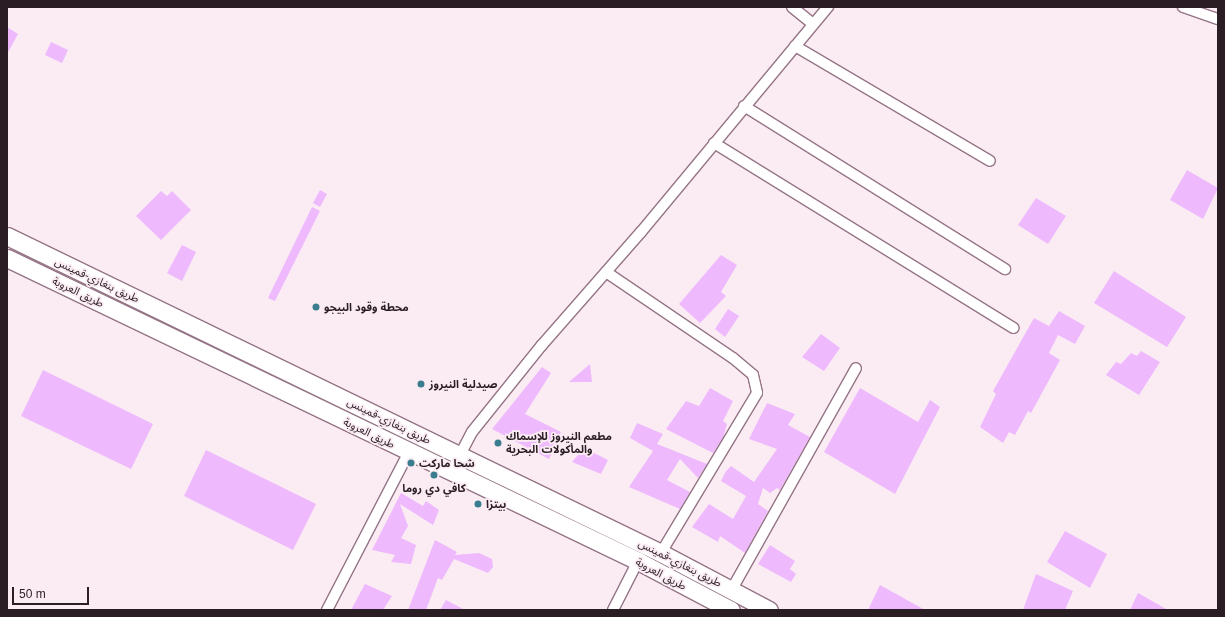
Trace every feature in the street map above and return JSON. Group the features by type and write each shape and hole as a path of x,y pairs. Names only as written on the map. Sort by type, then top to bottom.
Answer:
{"main road":[{"name":"طريق بنغازي-قمينس","path":"7,236 661,553 732,589 769,610"},
{"name":"طريق العروبة","path":"7,258 638,561 731,610"}],"street":[{"path":"792,7 813,24"},
{"path":"451,472 459,455 486,414 828,7"},
{"path":"1183,7 1218,19"},
{"path":"795,46 990,161"},
{"path":"744,106 1005,269"},
{"path":"714,142 1014,328"},
{"path":"606,272 733,358 753,375 757,394 661,553"},
{"path":"732,589 856,368"},
{"path":"327,610 409,452"},
{"path":"613,610 638,561"}],"building":[{"path":"7,27 18,34 7,54"},
{"path":"51,42 68,50 62,63 45,55"},
{"path":"1187,170 1218,188 1203,219 1170,200"},
{"path":"320,190 327,194 320,207 313,203"},
{"path":"161,191 167,196 172,191 191,210 161,240 136,216"},
{"path":"1036,198 1066,216 1048,244 1018,225"},
{"path":"312,207 320,211 275,301 268,298"},
{"path":"182,245 196,252 182,281 167,273"},
{"path":"721,255 737,265 721,292 726,296 700,323 679,304"},
{"path":"1114,271 1186,317 1167,347 1094,303"},
{"path":"728,309 739,316 725,337 715,329"},
{"path":"1059,311 1085,326 1075,344 1058,335 1049,353 1060,360 1031,413 1028,411 1015,435 1009,432 1003,443 980,427 996,394 993,391 1034,318 1049,326"},
{"path":"821,334 840,348 824,371 802,357"},
{"path":"1141,351 1160,362 1139,395 1106,375 1116,362 1121,364 1131,353 1137,356"},
{"path":"590,364 592,382 569,382"},
{"path":"542,367 551,373 525,414 561,432 549,459 492,429"},
{"path":"43,370 153,424 131,469 21,416"},
{"path":"710,388 733,401 723,421 727,424 723,438 713,453 666,429 686,401 699,406"},
{"path":"860,388 918,422 930,400 940,407 895,494 824,452"},
{"path":"767,403 795,414 788,425 810,437 780,490 777,488 770,493 763,488 758,504 768,511 745,553 720,536 718,542 692,527 709,504 733,519 746,496 721,481 726,471 731,466 754,482 777,449 749,439"},
{"path":"637,423 663,434 657,444 707,464 698,478 680,459 667,480 690,492 680,509 629,487 653,451 630,438"},
{"path":"584,448 608,460 601,474 572,462"},
{"path":"206,450 316,504 293,550 184,496"},
{"path":"401,493 423,506 426,501 439,510 433,525 400,504 408,526 401,538 416,545 411,564 391,562 395,555 372,550"},
{"path":"1065,531 1107,554 1090,588 1047,562"},
{"path":"435,540 457,552 455,555 479,553 492,559 493,567 488,573 454,559 442,580 438,578 426,610 408,610"},
{"path":"770,545 795,561 790,569 796,574 791,582 758,564"},
{"path":"1036,574 1073,591 1065,610 1023,610"},
{"path":"365,584 392,596 383,610 351,610"},
{"path":"880,585 925,610 868,610"},
{"path":"1138,593 1168,610 1130,610"},
{"path":"446,600 465,610 440,610"}],"place":[{"name":"محطة وقود البيجو","path":"316,307"},
{"name":"صيدلية النيروز","path":"421,384"},
{"name":"مطعم النيروز للإسماك والمأكولات البحرية","path":"498,443"},
{"name":"شحا ماركت","path":"411,463"},
{"name":"كافي دي روما","path":"434,475"},
{"name":"بيتزا","path":"478,504"}]}
